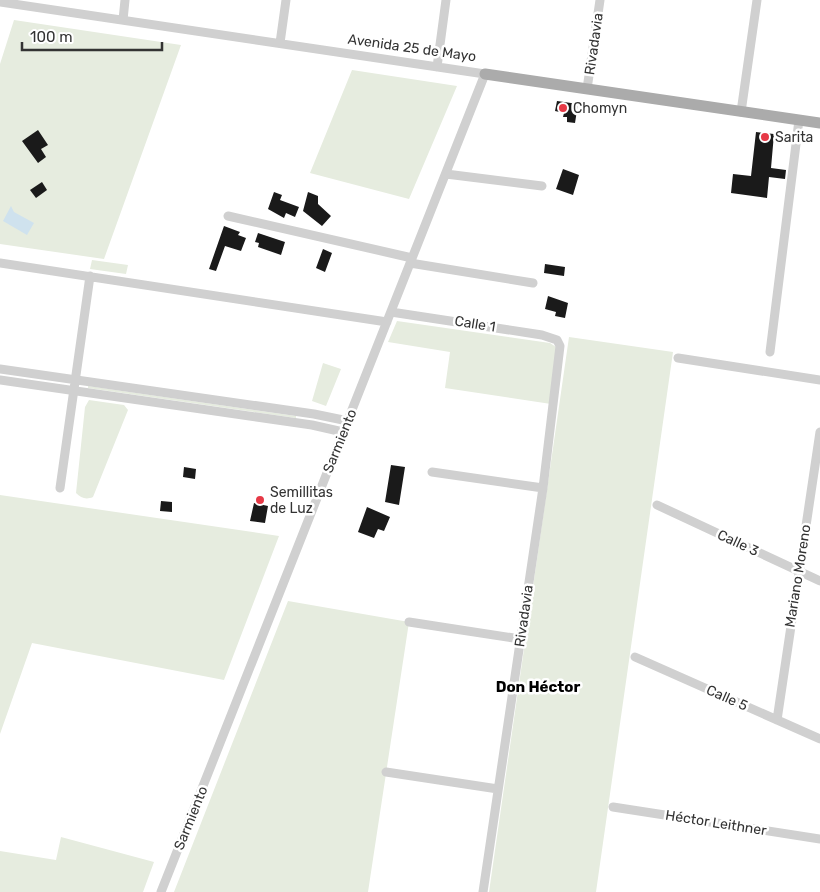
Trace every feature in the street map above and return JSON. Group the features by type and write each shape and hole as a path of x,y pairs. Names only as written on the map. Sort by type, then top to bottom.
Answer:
{"main road":[{"name":"Avenida 25 de Mayo","path":"485,74 820,123"}],"street":[{"path":"123,20 125,0"},
{"path":"280,43 286,0"},
{"path":"437,67 446,0"},
{"name":"Rivadavia","path":"587,89 600,0"},
{"path":"741,112 757,0"},
{"name":"Avenida 25 de Mayo","path":"0,2 485,74"},
{"name":"Sarmiento","path":"162,892 485,74"},
{"path":"770,352 799,120"},
{"path":"446,174 542,186"},
{"path":"228,216 411,261 533,283"},
{"path":"0,263 387,322"},
{"path":"60,488 90,276"},
{"name":"Calle 1","path":"391,312 542,335 557,340"},
{"name":"Rivadavia","path":"483,892 543,488 560,354 557,340"},
{"path":"678,358 820,380"},
{"path":"0,369 306,412 348,421"},
{"path":"0,380 304,424 343,432"},
{"path":"304,424 306,412"},
{"name":"Mariano Moreno","path":"777,720 820,437"},
{"path":"432,472 543,488"},
{"name":"Calle 3","path":"657,505 820,581"},
{"path":"409,622 520,639"},
{"name":"Calle 5","path":"635,656 820,739"},
{"path":"386,772 498,789"},
{"name":"Héctor Leithner","path":"613,807 820,839"}],"shaded area":[{"path":"14,20 181,45 104,259 0,244 0,64"},
{"path":"352,70 457,86 409,199 310,173"},
{"path":"92,260 128,265 126,274 90,269"},
{"path":"397,321 550,343 556,347 551,404 445,388 450,352 388,342"},
{"path":"569,337 673,352 596,892 489,892"},
{"path":"323,363 341,369 326,406 312,401"},
{"path":"88,386 296,416 296,418 88,388"},
{"path":"89,400 124,405 128,410 93,497 86,498 76,493 85,407"},
{"path":"0,495 279,536 224,680 32,643 0,734"},
{"path":"288,601 409,622 368,892 174,892"},
{"path":"61,837 154,862 143,892 0,892 0,851 56,860"}],"water":[{"path":"11,206 14,212 34,223 27,235 3,221"}],"building":[{"path":"557,101 578,104 575,123 567,122 567,117 563,117 564,113 555,111"},
{"path":"38,130 48,145 41,149 46,157 38,163 22,141"},
{"path":"756,132 774,134 771,168 786,170 785,179 769,177 767,198 731,193 733,174 751,176"},
{"path":"563,169 579,175 573,195 556,189"},
{"path":"42,182 47,190 36,198 30,190"},
{"path":"274,192 282,195 280,200 299,207 295,217 286,213 284,218 268,209"},
{"path":"308,192 318,196 318,204 331,216 322,226 303,211"},
{"path":"224,226 240,232 238,235 246,238 241,251 225,246 216,271 209,269"},
{"path":"258,233 285,242 281,255 258,247 259,243 255,242"},
{"path":"323,249 332,253 325,272 316,268"},
{"path":"545,264 565,267 564,276 544,273"},
{"path":"548,296 568,303 565,318 555,316 556,312 545,309"},
{"path":"391,465 405,467 399,505 385,502"},
{"path":"184,467 196,469 195,479 183,477"},
{"path":"161,501 172,502 172,512 160,511"},
{"path":"254,503 268,506 265,523 250,521"},
{"path":"367,507 390,517 384,531 378,529 374,538 358,532"}],"place":[{"name":"Chomyn","path":"563,108"},
{"name":"Sarita","path":"765,137"},
{"name":"Semillitas de Luz","path":"260,500"}],"district":[{"name":"Don Héctor","path":"538,687"}]}
